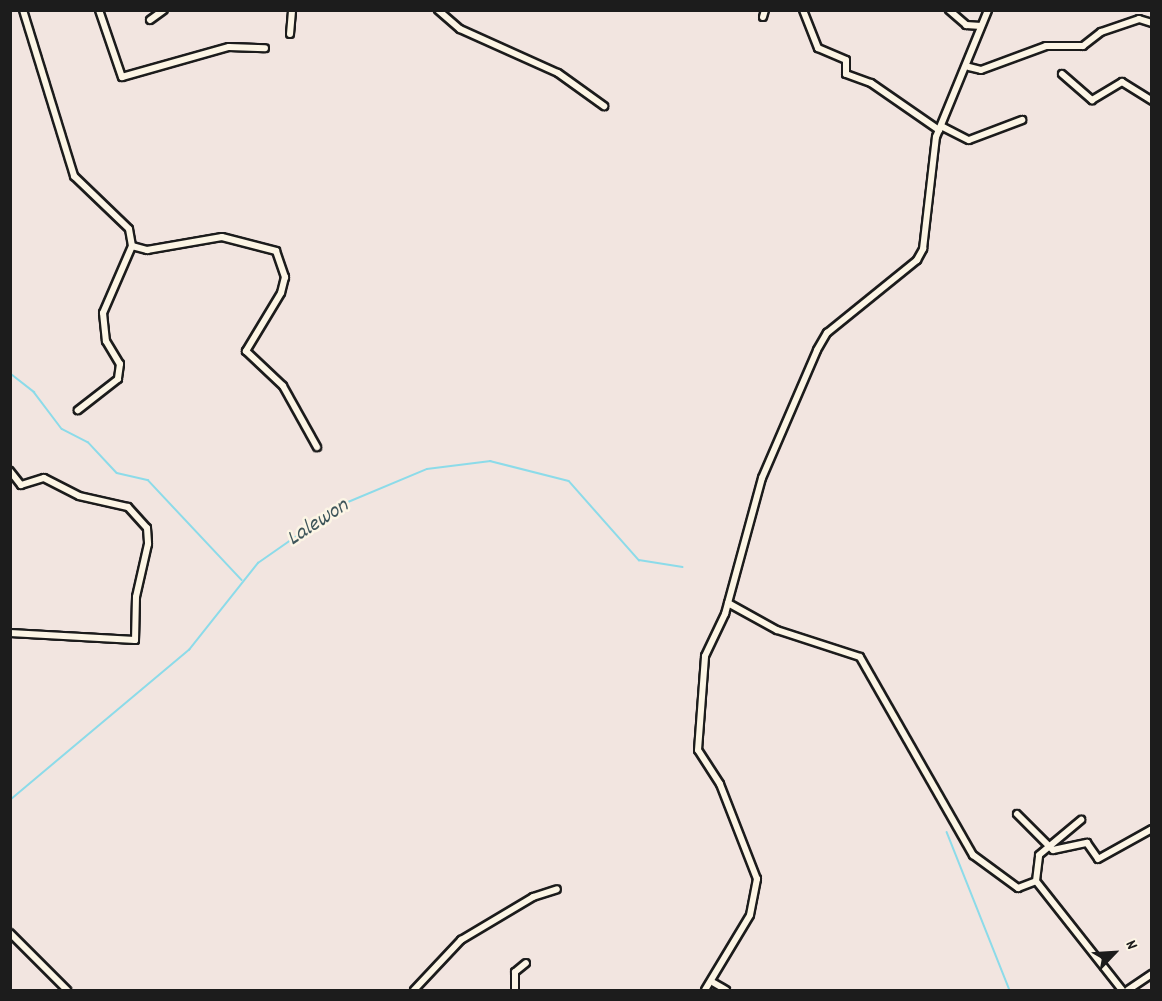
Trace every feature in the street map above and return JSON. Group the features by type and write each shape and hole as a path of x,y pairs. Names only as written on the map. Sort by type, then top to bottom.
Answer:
{"street":[{"path":"22,10 74,176 129,229 132,246 103,313 106,341 120,364 118,379 78,410"},
{"path":"99,10 122,77 230,47 265,48"},
{"path":"150,20 164,10"},
{"path":"290,34 292,10"},
{"path":"438,10 460,29 558,72 604,106"},
{"path":"803,10 818,48 846,60 846,74 871,82 940,128 969,140 1022,120"},
{"path":"949,10 966,25 981,26"},
{"path":"705,990 714,983 750,915 757,879 720,784 697,742 705,656 728,603 748,517 817,350 827,333 917,260 923,249 940,128 969,67 988,10"},
{"path":"1139,19 1141,10"},
{"path":"969,67 981,70 1046,46 1083,46 1101,32 1139,19 1152,23"},
{"path":"1062,74 1092,100 1122,82 1152,100"},
{"path":"132,246 147,250 222,237 276,250 285,278 281,293 246,351 284,386 317,447"},
{"path":"10,471 21,485 44,478 79,496 128,507 147,528 148,544 136,597 135,640 10,633"},
{"path":"728,603 777,630 860,657 973,855 1018,888 1036,881"},
{"path":"1017,814 1048,846 1059,850 1087,843 1100,859 1152,829"},
{"path":"1081,820 1048,846 1037,861 1036,881 1122,990"},
{"path":"414,990 460,940 533,897 557,889"},
{"path":"10,933 67,990"},
{"path":"515,990 515,972 526,963"},
{"path":"1128,990 1152,974"},
{"path":"714,983 726,990"}],"waterway":[{"path":"10,373 34,392 62,429 88,442 117,473 148,480 242,580"},
{"name":"Lalewon","path":"10,800 189,650 258,563 341,505 427,469 490,461 569,481 639,560 682,567"},
{"path":"947,832 1010,990"}]}
